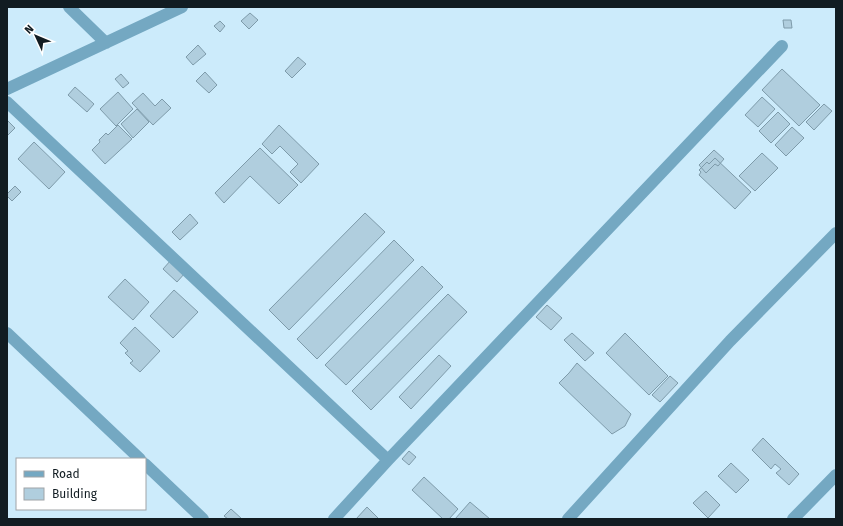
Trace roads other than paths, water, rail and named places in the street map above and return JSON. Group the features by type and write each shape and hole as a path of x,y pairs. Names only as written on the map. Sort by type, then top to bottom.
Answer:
{"street":[{"path":"69,7 106,43"},
{"path":"7,89 182,7"},
{"path":"334,519 388,460 782,46"},
{"path":"7,102 388,460"},
{"path":"568,519 730,341 836,233"},
{"path":"7,333 139,458"},
{"path":"146,465 203,519"},
{"path":"794,519 836,475"}]}
